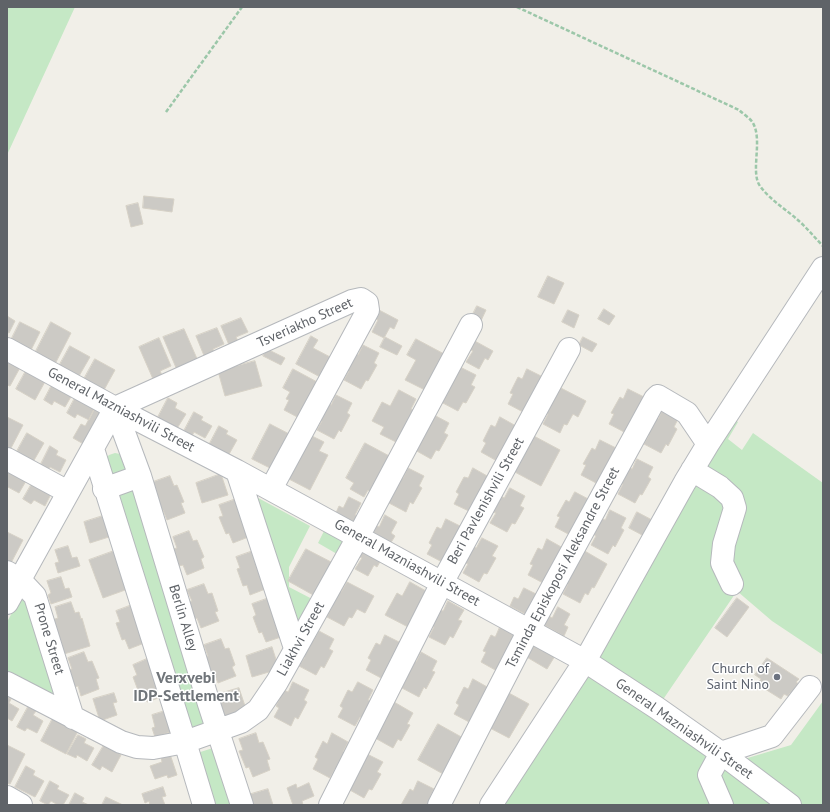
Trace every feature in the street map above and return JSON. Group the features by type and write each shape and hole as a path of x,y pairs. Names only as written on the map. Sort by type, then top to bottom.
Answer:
{"street":[{"path":"491,805 585,661 708,444 823,268"},
{"name":"Tsveriakho Street","path":"115,408 352,301 360,300 367,302 368,310 271,489"},
{"name":"Liakhvi Street","path":"7,683 121,742 137,747 153,748 185,742 240,722 258,710 277,682 358,537 470,326"},
{"name":"General Mazniashvili Street","path":"7,349 115,408 271,489 585,661 657,708 721,753 790,805"},
{"name":"Beri Pavlenishvili Street","path":"330,805 442,583 569,349"},
{"name":"Tsminda Episkoposi Aleksandre Street","path":"438,805 529,630 655,399 658,396 687,413 708,444"},
{"path":"7,603 13,575 68,492 115,408"},
{"name":"Berlin Alley","path":"115,408 140,476 209,704 219,730 242,805"},
{"path":"92,449 106,440 116,438 128,441"},
{"path":"92,449 204,805"},
{"path":"7,460 68,492"},
{"path":"692,470 720,487 732,498 735,508 724,544 722,563 732,584"},
{"path":"237,471 295,648"},
{"path":"104,489 140,476"},
{"name":"Prone Street","path":"13,575 35,596 73,718"},
{"path":"722,805 709,775 721,753 772,736 810,687"},
{"path":"7,797 21,805"}],"path":[{"path":"166,112 242,7"},
{"path":"517,7 739,110 752,122 756,134 758,152 756,171 760,186 774,200 801,222 823,246"}],"green space":[{"path":"7,7 75,7 7,155"},
{"path":"733,419 738,422 728,439 742,450 753,433 823,483 823,655 772,621 737,591 662,701 594,659"},
{"path":"115,453 125,457 131,473 109,480 105,459 109,455"},
{"path":"136,484 209,724 189,729 112,491"},
{"path":"249,493 310,526 289,567 289,587 316,601 298,637"},
{"path":"325,529 345,539 337,554 318,543"},
{"path":"26,587 64,708 7,677 7,622"},
{"path":"591,672 781,805 504,805"},
{"path":"823,701 823,805 799,805 741,760 791,745"},
{"path":"213,748 236,805 208,805 194,754"}],"building":[{"path":"144,196 174,199 172,212 143,208"},
{"path":"138,203 143,224 131,227 126,206"},
{"path":"548,276 564,283 554,304 538,297"},
{"path":"477,306 486,310 479,325 470,320"},
{"path":"604,309 615,316 609,325 598,319"},
{"path":"379,310 398,320 394,329 390,327 384,338 372,332 378,320 374,318"},
{"path":"568,310 579,315 574,328 562,322"},
{"path":"7,316 15,321 9,333 7,332"},
{"path":"241,318 248,332 236,337 238,341 229,345 221,326"},
{"path":"20,322 40,332 31,350 11,340"},
{"path":"51,322 71,333 55,364 35,353"},
{"path":"217,328 224,344 213,349 214,354 205,358 196,336"},
{"path":"184,329 198,361 177,370 163,337"},
{"path":"311,336 318,340 313,348 332,358 322,378 296,364"},
{"path":"385,337 402,346 397,355 380,347"},
{"path":"583,337 597,344 592,352 579,345"},
{"path":"159,338 171,366 160,371 162,375 153,379 139,347"},
{"path":"416,339 446,355 427,391 405,380 416,360 407,355"},
{"path":"473,340 493,351 488,360 485,358 479,369 466,362 473,351 469,349"},
{"path":"363,345 379,353 374,363 377,365 368,381 366,380 361,389 344,380 349,371 346,369 355,353 358,355"},
{"path":"70,346 90,357 79,376 59,366"},
{"path":"267,349 285,358 281,365 263,356"},
{"path":"7,355 22,364 10,386 7,385"},
{"path":"95,359 115,370 104,390 84,379"},
{"path":"255,361 262,386 225,396 218,371"},
{"path":"28,367 47,378 35,400 16,389"},
{"path":"460,367 476,375 471,385 475,387 466,403 463,402 458,411 441,402"},
{"path":"293,369 319,383 301,419 284,410 289,400 286,399 290,392 283,388"},
{"path":"527,369 543,377 525,413 508,404 513,394 510,393 518,377 522,379"},
{"path":"54,381 72,395 65,407 54,401 52,405 44,400"},
{"path":"557,386 586,401 578,417 573,414 567,425 564,424 560,433 543,424 548,414 545,413"},
{"path":"628,389 644,397 626,433 609,424 614,414 611,413 620,397 623,399"},
{"path":"399,390 416,399 411,409 415,411 398,443 380,434 384,427 372,421 382,402 390,406"},
{"path":"77,394 95,408 89,420 77,414 75,418 67,413"},
{"path":"336,395 352,403 347,413 350,415 341,432 339,430 334,439 317,430 322,421 319,419 328,403 331,405"},
{"path":"168,398 177,403 175,408 186,414 176,430 157,419"},
{"path":"95,408 102,411 87,446 73,438 81,424 85,426"},
{"path":"663,409 679,417 674,427 677,429 668,446 666,444 661,453 644,444 649,435 646,433 654,417 658,419"},
{"path":"194,412 203,417 201,420 212,426 205,438 194,432 192,436 184,431"},
{"path":"434,415 449,423 444,433 448,435 439,451 436,450 431,459 415,450"},
{"path":"7,417 23,425 10,450 7,448"},
{"path":"500,417 516,426 497,461 481,452 486,443 483,441 491,425 495,427"},
{"path":"270,424 293,436 274,470 252,459"},
{"path":"219,426 228,431 226,434 237,440 228,456 209,445"},
{"path":"27,433 44,443 33,462 16,453"},
{"path":"310,435 324,442 319,451 328,455 310,490 287,478"},
{"path":"532,435 560,450 541,486 513,471"},
{"path":"600,440 616,448 598,484 581,475 586,465 583,464 592,448 595,450"},
{"path":"365,443 393,458 374,494 368,490 364,497 350,489 354,483 346,478"},
{"path":"50,446 58,451 56,455 66,460 60,472 50,467 48,470 40,466"},
{"path":"637,459 653,467 648,477 651,479 642,495 640,494 635,503 618,494 623,484 620,483 628,467 632,469"},
{"path":"408,468 424,476 419,486 422,488 413,504 410,502 406,512 389,503 394,493 391,491 399,476 403,478"},
{"path":"473,468 489,477 471,512 454,504 459,494 456,492 464,477 468,478"},
{"path":"7,469 26,481 19,493 8,487 7,489"},
{"path":"221,474 228,495 202,503 196,483"},
{"path":"170,476 174,486 177,485 184,502 181,503 185,513 167,520 163,510 160,511 154,494 157,493 153,482"},
{"path":"34,480 51,494 45,506 34,500 31,504 23,499"},
{"path":"510,488 525,496 520,506 524,508 515,524 512,523 507,532 490,523 496,513 492,512 501,496 504,498"},
{"path":"575,492 590,500 572,536 555,527 560,517 557,516 566,500 569,502"},
{"path":"349,497 361,503 355,515 359,517 354,525 335,515 339,506 343,508"},
{"path":"236,499 251,536 233,543 229,533 226,534 219,517 223,516 219,505"},
{"path":"610,510 626,518 621,528 624,530 615,547 613,545 608,554 591,545 596,536 593,534 601,518 605,520"},
{"path":"637,512 652,520 644,536 629,528"},
{"path":"109,514 115,535 90,543 84,522"},
{"path":"385,515 397,522 391,533 395,536 390,544 370,533 375,525 379,527"},
{"path":"446,519 462,527 444,563 427,554 432,545 429,543 437,527 441,529"},
{"path":"189,531 193,541 197,540 204,557 201,559 204,568 187,575 183,565 179,566 173,549 177,548 173,537"},
{"path":"7,532 23,540 11,563 7,561"},
{"path":"482,538 498,546 492,556 496,558 487,574 484,573 479,582 463,573 468,564 464,562 473,546 476,548"},
{"path":"547,539 563,548 545,584 528,575 533,565 530,564 538,548 542,550"},
{"path":"68,546 72,558 77,557 80,566 58,573 55,563 59,562 55,550"},
{"path":"362,547 382,558 377,567 374,565 368,576 355,569 362,558 358,556"},
{"path":"306,549 333,563 315,596 288,581"},
{"path":"583,550 607,564 594,588 592,587 588,595 585,593 580,603 563,594 568,584 565,582"},
{"path":"114,551 128,589 103,598 89,560"},
{"path":"253,551 268,588 250,595 247,585 243,586 237,569 240,568 236,557"},
{"path":"61,577 65,589 69,588 72,597 51,604 48,595 51,593 47,581"},
{"path":"347,582 374,596 365,613 357,609 352,618 349,617 344,626 327,617 332,607 329,606 338,590 341,592"},
{"path":"410,582 426,591 421,600 424,602 410,628 385,615 397,593 402,596"},
{"path":"204,584 208,594 212,593 218,611 215,612 219,621 201,628 197,618 194,619 188,602 192,601 187,590"},
{"path":"524,588 536,594 529,616 510,606 514,597 518,599"},
{"path":"269,598 284,636 266,642 262,632 259,633 253,617 256,615 252,604"},
{"path":"737,598 749,607 727,637 715,628"},
{"path":"448,601 464,610 458,620 462,621 453,638 450,636 445,645 429,637 434,627 431,625 439,610 443,611"},
{"path":"71,602 75,613 79,612 81,619 82,618 90,646 64,654 52,620 58,618 55,607"},
{"path":"132,605 147,642 129,649 125,639 122,640 116,623 120,622 116,611"},
{"path":"558,607 570,614 564,625 568,627 564,636 544,625 549,616 552,618"},
{"path":"500,627 516,635 497,671 481,662 486,652 483,651 491,635 495,637"},
{"path":"319,631 334,639 329,649 333,651 324,668 321,666 316,675 299,666 305,657 301,655 310,639 313,641"},
{"path":"385,635 401,643 383,679 366,670 371,660 368,658 376,643 380,645"},
{"path":"535,638 558,651 547,669 525,656"},
{"path":"221,639 225,649 229,648 235,665 232,667 236,676 218,683 214,673 211,674 205,657 208,656 204,645"},
{"path":"272,647 279,669 252,677 246,656"},
{"path":"84,652 88,662 92,661 99,678 96,679 99,689 81,696 78,686 74,687 68,670 72,669 68,658"},
{"path":"421,652 437,661 432,671 435,672 426,689 424,687 419,697 402,688 407,678 404,676 412,661 416,662"},
{"path":"149,658 164,696 147,702 143,692 139,693 133,677 137,675 133,665"},
{"name":"Church of Saint Nino","path":"767,658 799,679 796,682 800,685 793,695 790,693 788,696 784,694 781,699 757,684 761,679 755,675"},
{"path":"473,679 489,688 471,723 454,714 459,705 456,703 464,687 468,689"},
{"path":"293,682 309,690 304,700 307,702 298,719 295,717 291,726 274,717 279,708 276,706 284,690 288,692"},
{"path":"358,682 373,690 368,700 371,702 363,718 360,717 355,726 338,717 343,708 340,706 348,690 352,692"},
{"path":"239,688 246,709 223,717 216,695"},
{"path":"507,692 529,704 509,738 488,727"},
{"path":"114,693 117,702 113,703 117,715 100,721 93,699"},
{"path":"7,697 11,699 9,703 19,709 12,721 7,718"},
{"path":"394,702 413,713 407,724 410,725 401,741 398,739 393,748 375,738"},
{"path":"28,707 36,711 33,715 43,721 37,733 27,728 25,731 17,727"},
{"path":"165,711 176,730 155,737 152,728 155,727 152,715"},
{"path":"54,716 79,729 66,754 41,741"},
{"path":"438,724 465,739 445,775 418,760"},
{"path":"256,733 259,743 263,742 270,759 267,760 270,770 253,777 249,767 246,768 239,751 243,750 239,739"},
{"path":"332,733 348,742 343,752 346,754 337,770 335,769 330,778 313,769 318,759 315,757 323,741 327,744"},
{"path":"78,735 86,739 84,743 94,748 87,761 77,755 76,758 67,754"},
{"path":"7,745 25,754 10,784 7,783"},
{"path":"104,745 121,755 112,772 102,766 100,770 92,765"},
{"path":"170,754 177,775 168,778 167,775 155,779 150,766 162,762 161,757"},
{"path":"367,754 383,762 377,772 381,774 372,790 369,789 364,798 348,789"},
{"path":"26,766 35,771 33,775 44,781 35,797 15,787"},
{"path":"50,781 59,786 57,789 69,795 63,805 58,805 51,801 48,805 40,801"},
{"path":"418,781 434,789 429,799 432,801 430,805 401,805 410,789 413,791"},
{"path":"309,783 314,796 302,801 303,805 293,805 287,788 296,784 297,788"},
{"path":"163,787 166,796 162,797 165,805 150,805 149,801 145,803 142,794"},
{"path":"268,789 273,805 251,805 248,795"},
{"path":"75,793 84,798 82,802 89,805 69,805"},
{"path":"106,797 123,805 102,805"}],"place":[{"name":"Church of Saint Nino","path":"777,677"}],"district":[{"name":"Verxvebi IDP-Settlement","path":"186,687"}]}
